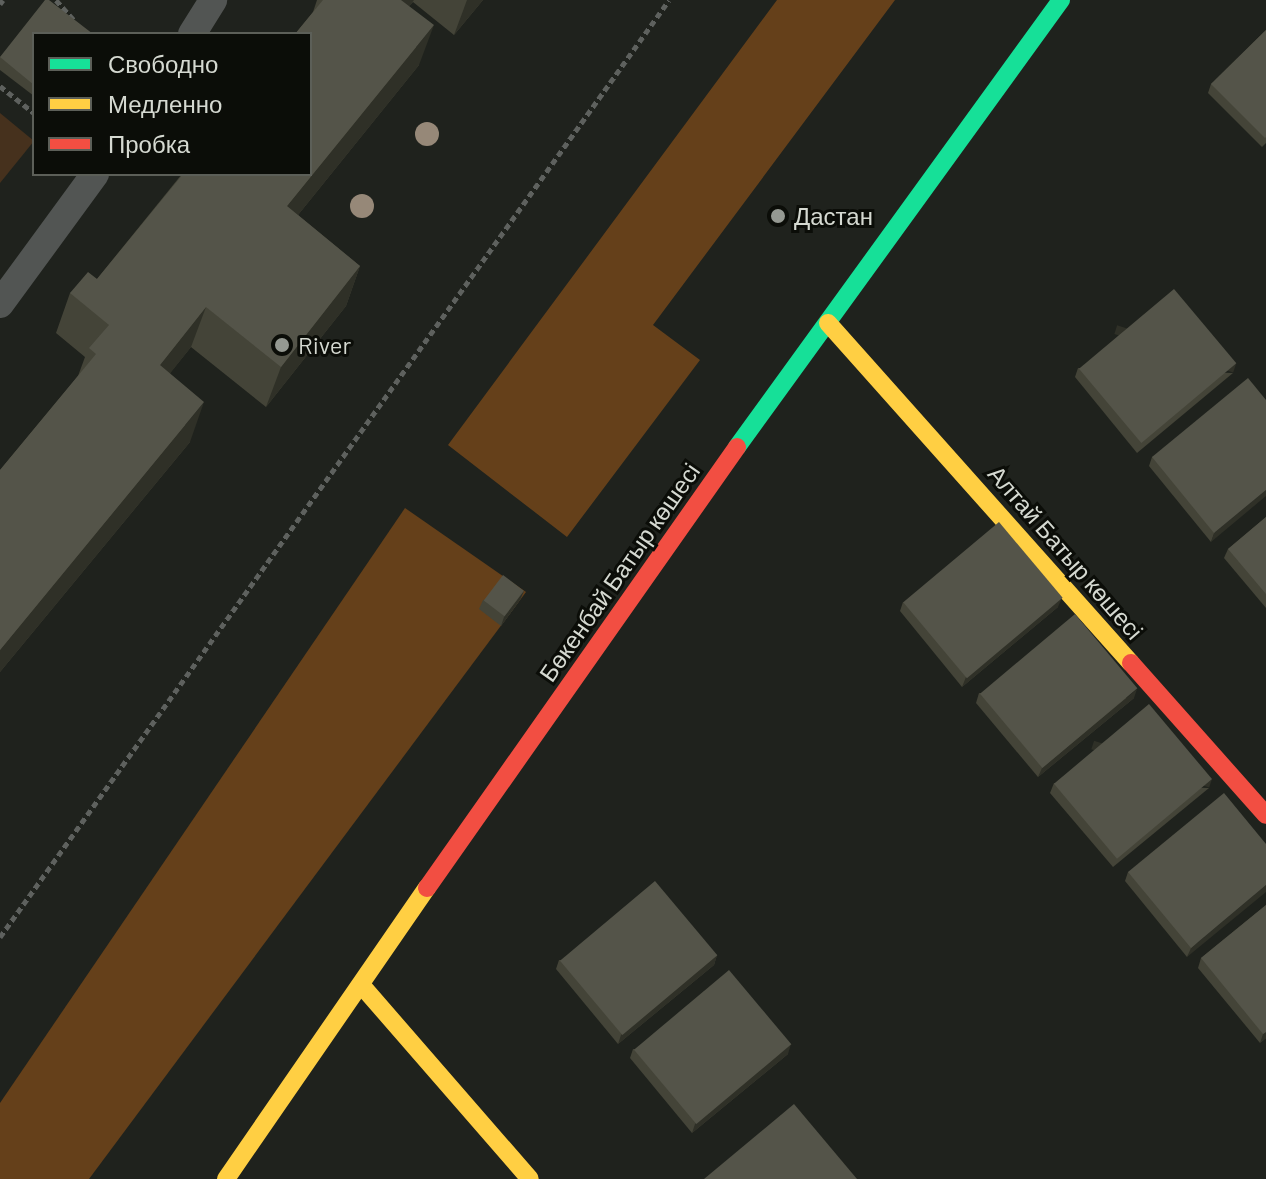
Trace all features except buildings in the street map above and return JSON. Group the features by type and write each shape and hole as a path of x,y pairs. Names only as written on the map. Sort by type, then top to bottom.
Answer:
{"main road":[{"name":"Бөкенбай Батыр көшесі","path":"226,1179 363,987 620,608 1061,0"},
{"name":"Алтай Батыр көшесі","path":"828,323 1266,815"},
{"path":"363,987 530,1179"}],"lane":[{"path":"0,304 94,176"}],"path":[{"path":"56,0 80,25"},
{"path":"0,937 669,0"},
{"path":"0,86 32,111"}],"shaded area":[{"path":"777,0 895,0 653,325 700,360 567,537 448,445"},
{"path":"0,113 32,139 32,143 0,183"},
{"path":"405,508 526,592 89,1179 0,1179 0,1103"}],"traffic: fast":[{"path":"737,447 1061,0"}],"traffic: slow":[{"path":"828,323 1131,663"},
{"path":"226,1179 427,888"},
{"path":"363,987 530,1179"}],"traffic: jam":[{"path":"427,888 737,447"},
{"path":"1131,663 1266,815"}],"place":[{"name":"Дастан","path":"778,216"},
{"name":"River","path":"282,345"}]}
